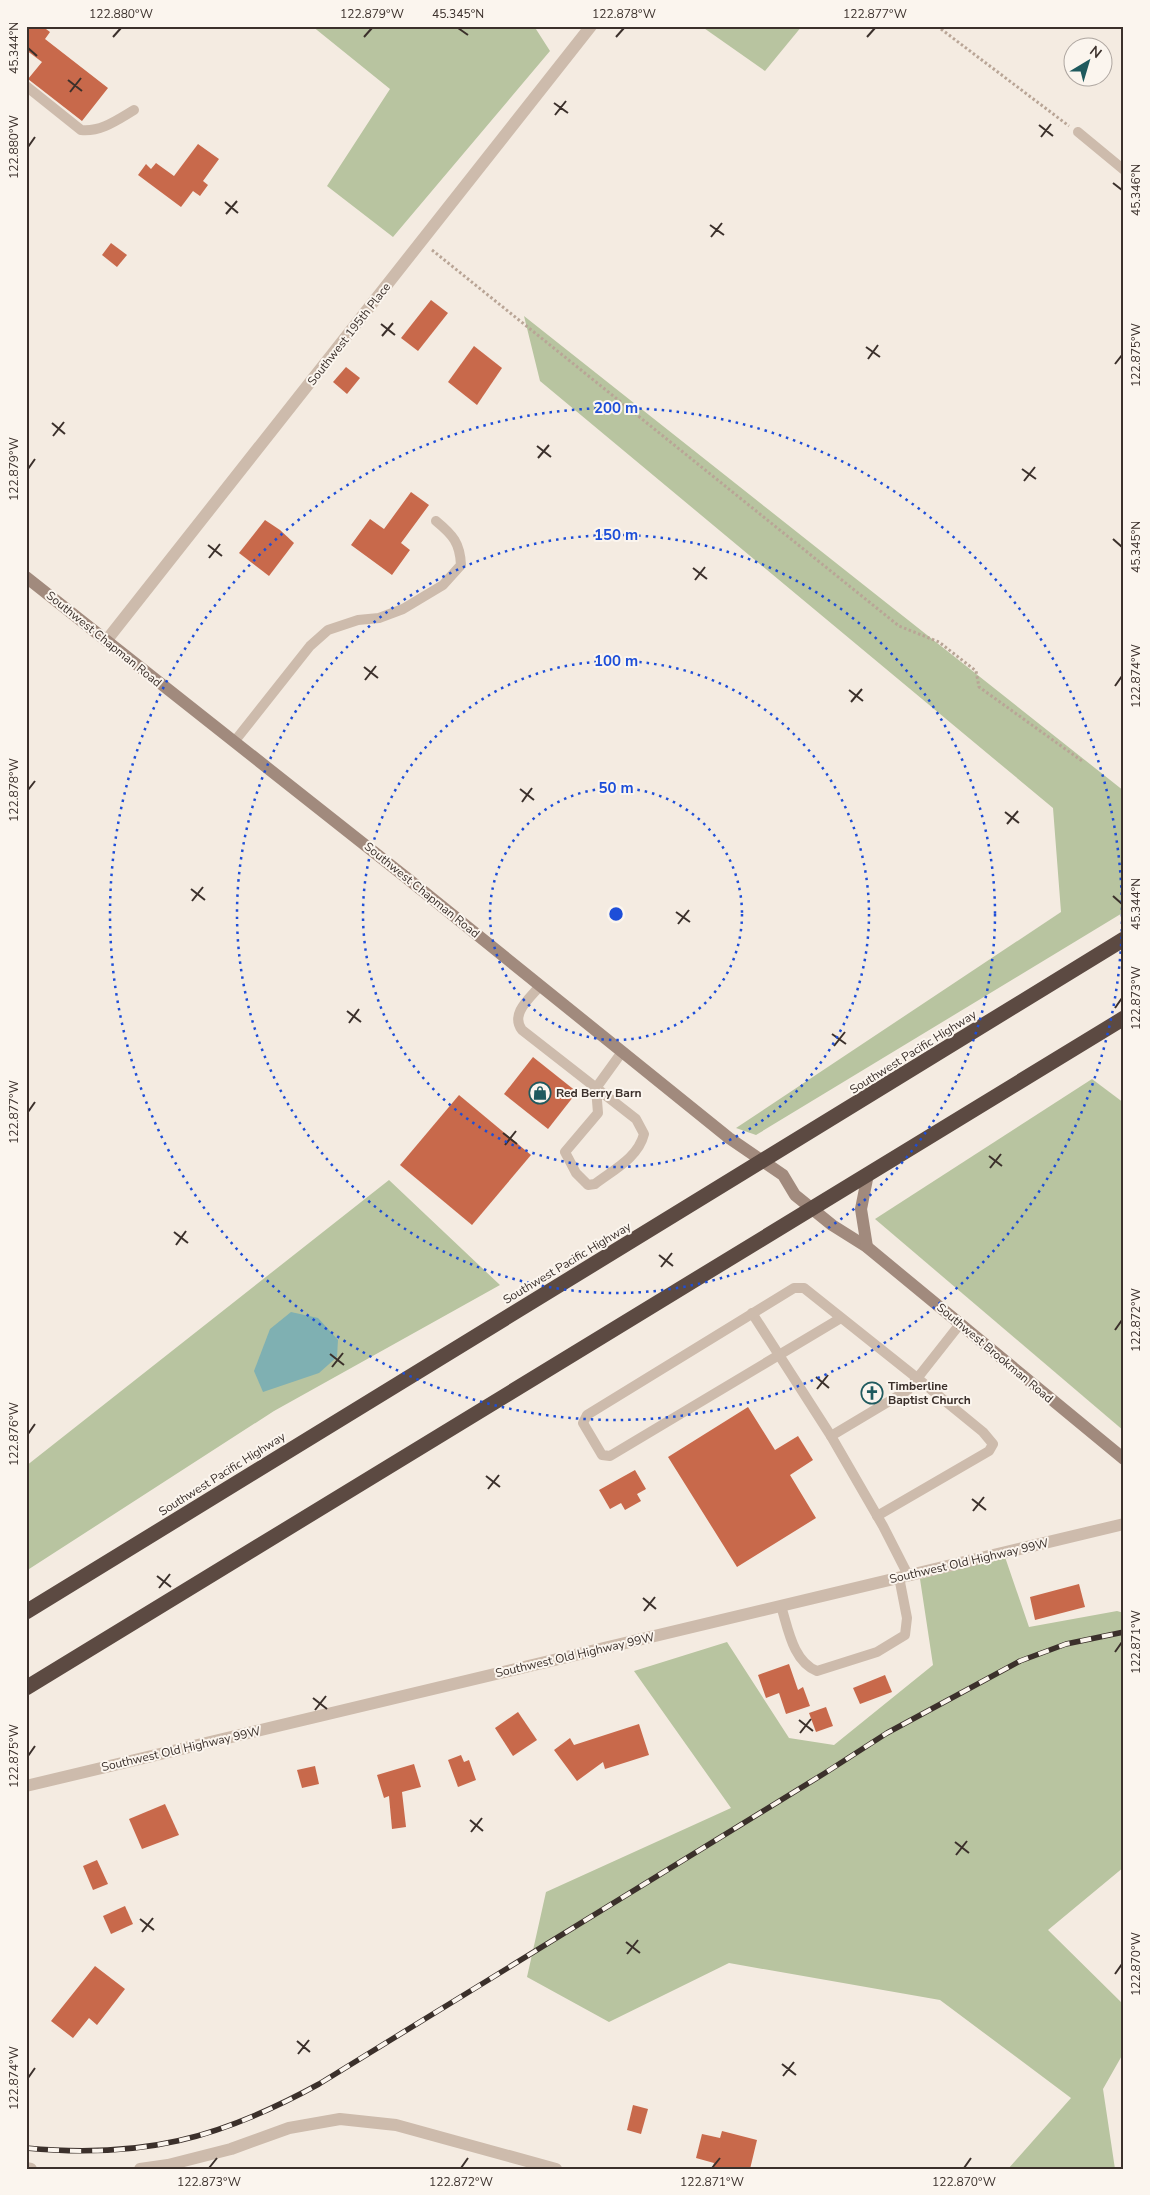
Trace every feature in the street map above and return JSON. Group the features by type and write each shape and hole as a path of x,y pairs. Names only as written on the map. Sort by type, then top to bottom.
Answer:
{"highway":[{"name":"Southwest Pacific Highway","path":"26,1612 1124,940"},
{"path":"26,1688 1124,1018"}],"street":[{"name":"Southwest 195th Place","path":"106,641 591,26"},
{"name":"Southwest Chapman Road","path":"26,577 408,878 729,1138 783,1176 795,1195 812,1208"},
{"path":"867,1247 861,1209 868,1174"},
{"name":"Southwest Brookman Road","path":"812,1208 832,1225 867,1247 1124,1459"},
{"name":"Southwest Old Highway 99W","path":"26,1786 1124,1524"},
{"path":"140,2169 168,2165 231,2149 289,2128 340,2119 396,2125 556,2169"},
{"path":"26,2168 31,2169"}],"lane":[{"path":"26,86 81,130 89,131 107,126 134,110"},
{"path":"1078,132 1124,170"},
{"path":"234,742 310,646 328,630 358,620 379,618 403,609 443,585 461,565 460,548 448,531 436,521"},
{"path":"540,986 517,1016 517,1024 522,1030 596,1088 636,1119 644,1134 642,1142 634,1154 594,1184 588,1185 576,1173 565,1152 598,1113 596,1088 622,1052"},
{"path":"841,1318 610,1456 602,1455 583,1423 587,1415 794,1288 804,1288 917,1378 982,1432 993,1444 989,1451 877,1516"},
{"path":"752,1314 831,1436 877,1516 903,1576 907,1618 905,1635 877,1652 817,1671 809,1668 801,1659 790,1635 781,1606"},
{"path":"831,1436 908,1390 960,1324"}],"path":[{"path":"937,26 1078,132"},
{"path":"422,242 899,626 939,642 976,671 978,687 1082,761"}],"green space":[{"path":"312,26 534,26 550,51 393,237 327,186 390,89"},
{"path":"701,26 802,26 765,71"},
{"path":"524,316 1124,791 1124,912 756,1135 736,1128 1061,912 1053,808 540,381"},
{"path":"1092,1079 1124,1103 1124,1431 875,1219"},
{"path":"389,1180 500,1285 274,1411 26,1571 26,1466"},
{"path":"1005,1557 1029,1627 1117,1611 1124,1613 1124,1867 1048,1930 1124,2005 1124,2052 1103,2089 1115,2169 1008,2169 1071,2098 940,2000 729,1963 609,2022 527,1977 546,1892 731,1808 634,1671 727,1642 789,1738 834,1745 933,1665 920,1579"}],"water":[{"path":"291,1312 318,1318 338,1340 337,1357 319,1373 263,1392 254,1371 270,1329"}],"building":[{"path":"26,26 42,26 50,32 45,39 108,88 82,121 28,79 42,62 26,50"},
{"path":"198,144 219,159 203,181 208,185 200,196 193,191 181,207 138,175 146,164 151,169 156,163 174,176"},
{"path":"111,243 127,255 117,267 102,255"},
{"path":"431,300 448,313 418,351 401,338"},
{"path":"474,346 502,368 477,405 448,382"},
{"path":"346,367 360,378 347,394 333,382"},
{"path":"411,492 429,505 401,543 410,550 392,575 351,545 370,519 384,529"},
{"path":"265,520 294,543 269,576 239,553"},
{"name":"Red Berry Barn","path":"533,1057 577,1092 548,1129 504,1094"},
{"path":"459,1095 531,1155 472,1225 400,1165"},
{"path":"748,1407 775,1450 798,1436 813,1460 790,1475 816,1518 737,1567 668,1457"},
{"path":"635,1470 646,1489 637,1494 641,1501 625,1510 621,1503 610,1509 599,1490"},
{"path":"1079,1584 1085,1607 1035,1620 1030,1597"},
{"path":"789,1664 798,1690 803,1687 810,1706 786,1714 779,1693 766,1698 758,1675"},
{"path":"885,1675 892,1692 860,1704 853,1688"},
{"path":"826,1707 833,1726 816,1732 809,1713"},
{"path":"518,1712 537,1740 513,1756 495,1728"},
{"path":"639,1724 649,1755 605,1769 603,1762 577,1781 554,1750 570,1738 574,1745"},
{"path":"461,1755 464,1762 469,1760 476,1780 458,1787 448,1760"},
{"path":"414,1764 421,1787 402,1792 406,1827 392,1829 389,1796 384,1798 377,1775"},
{"path":"315,1766 319,1784 302,1788 297,1770"},
{"path":"165,1804 179,1835 142,1849 129,1819"},
{"path":"97,1860 108,1884 93,1890 83,1866"},
{"path":"125,1906 133,1924 111,1934 103,1916"},
{"path":"95,1966 125,1989 97,2025 89,2018 73,2038 51,2021"},
{"path":"633,2105 648,2109 641,2134 627,2130"},
{"path":"722,2131 757,2140 750,2169 712,2169 714,2163 696,2158 702,2134 720,2138"}],"railway":[{"path":"26,2148 68,2151 106,2150 143,2147 178,2141 247,2119 282,2103 319,2084 887,1733 1020,1661 1066,1644 1124,1632"}],"place":[{"name":"Red Berry Barn","path":"540,1093"},
{"name":"Timberline Baptist Church","path":"872,1393"}]}
